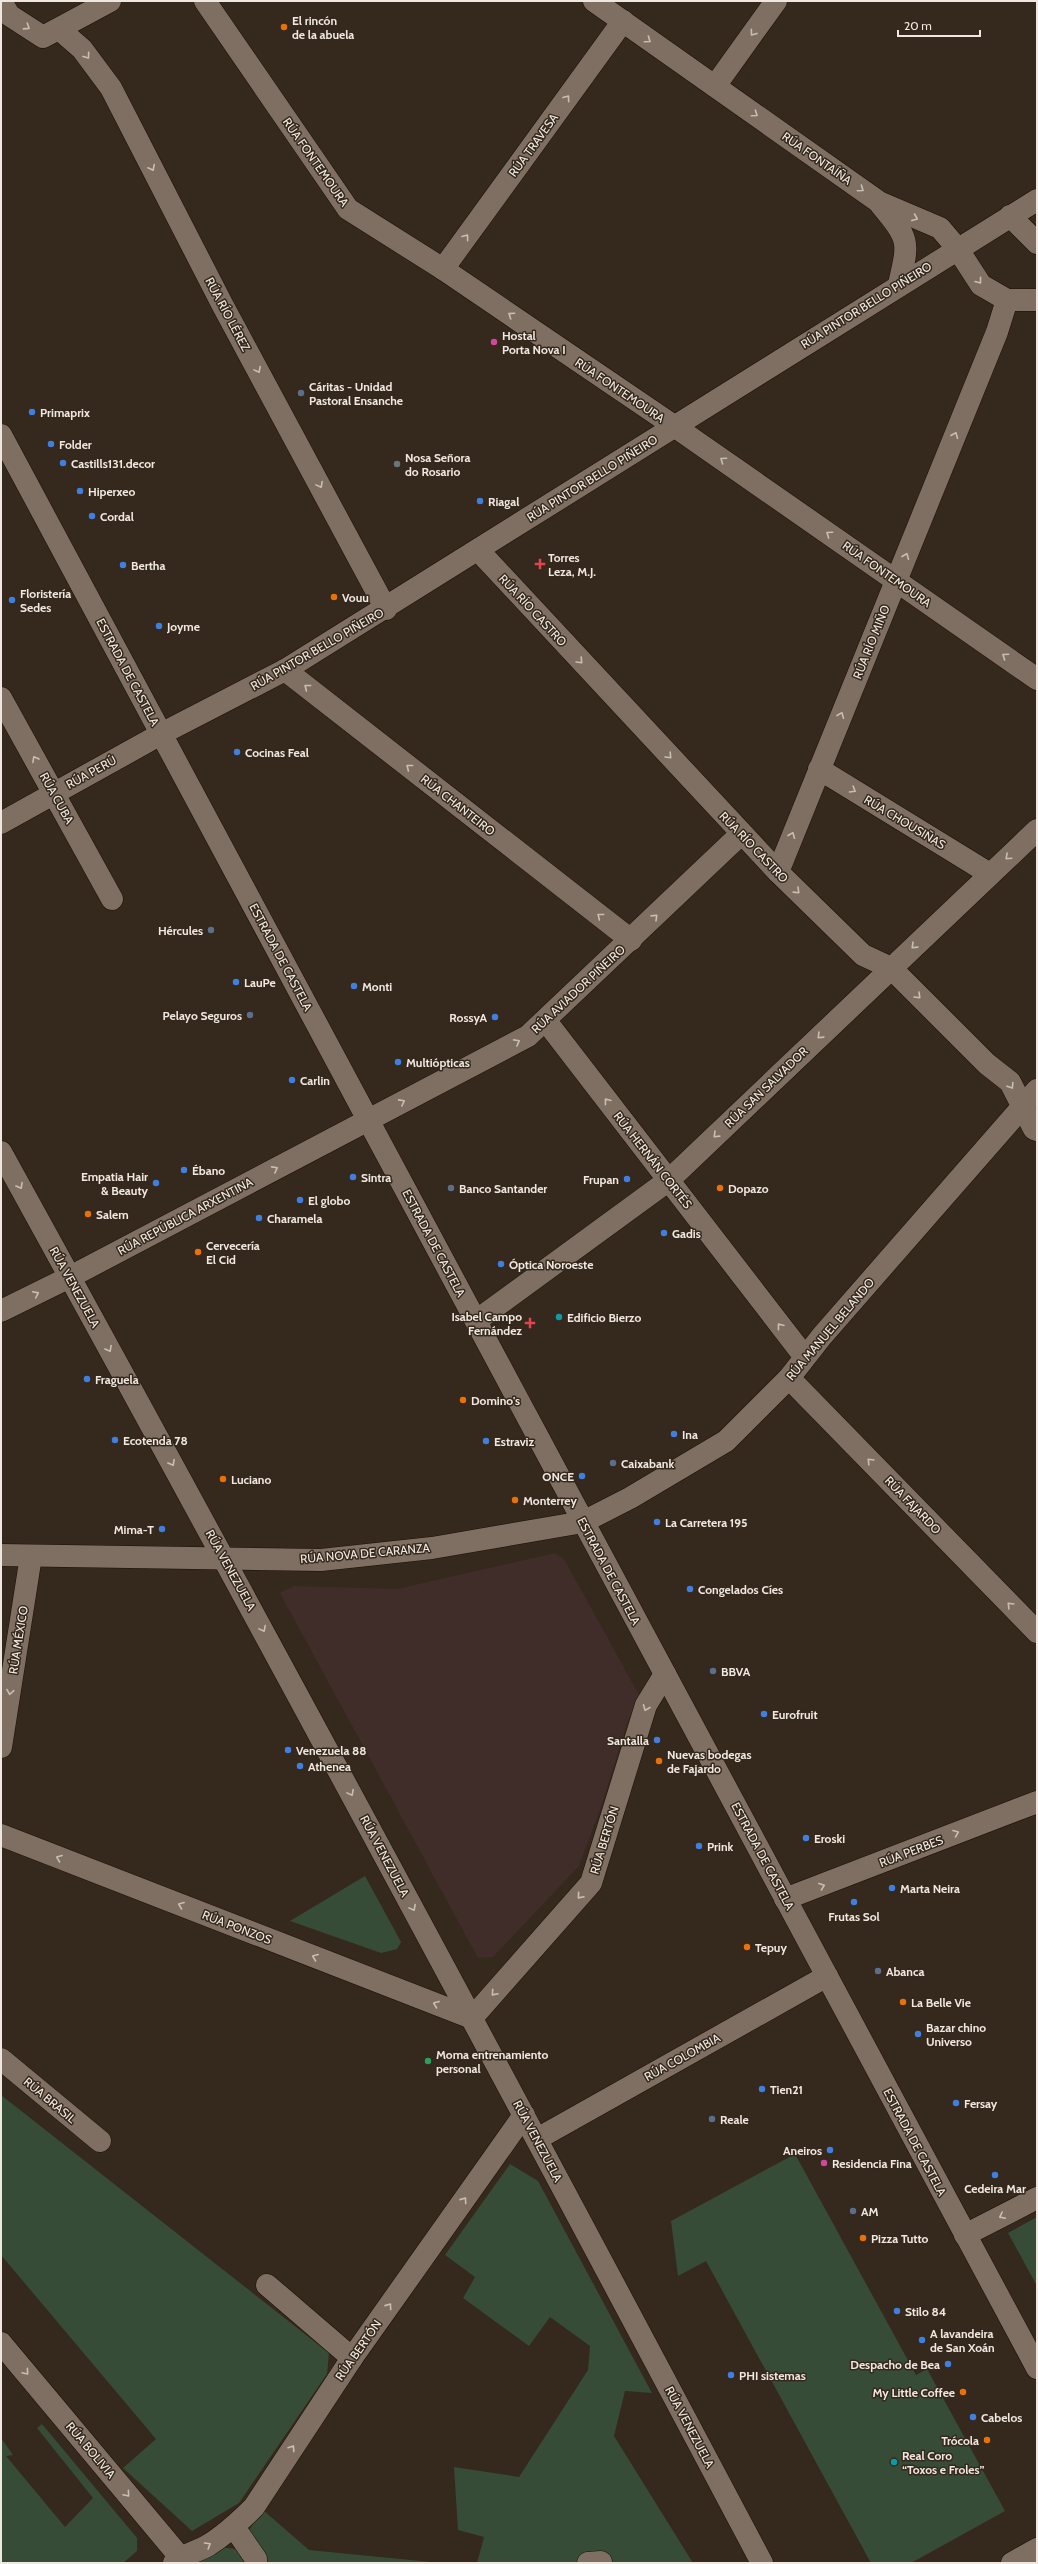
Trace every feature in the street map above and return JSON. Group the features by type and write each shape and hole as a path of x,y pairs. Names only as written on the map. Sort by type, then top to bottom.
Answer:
{"street":[{"path":"1,1 9,15 42,37 110,1"},
{"name":"RÚA FONTEMOURA","path":"205,1 348,209 443,269 674,426 1037,679"},
{"name":"RÚA FONTAÍÑA","path":"594,1 879,202 940,228 957,248 981,285 1007,300 1037,300"},
{"path":"715,86 776,1"},
{"name":"RÚA TRAVESA","path":"443,269 623,22"},
{"name":"RÚA RÍO LÉREZ","path":"59,29 82,49 111,88 222,304 386,609"},
{"name":"RÚA PINTOR BELLO PIÑEIRO","path":"161,734 285,670 386,609 899,284 1037,200"},
{"path":"879,202 901,230 907,250 899,284"},
{"path":"1010,216 1037,243"},
{"name":"RÚA RÍO MIÑO","path":"778,872 997,332 1007,300"},
{"name":"ESTRADA DE CASTELA","path":"1,435 1037,2368"},
{"name":"RÚA RÍO CASTRO","path":"478,550 778,872 863,955 891,968 988,1064 1010,1082 1037,1130"},
{"name":"RÚA CHANTEIRO","path":"285,670 631,940"},
{"name":"RÚA CUBA","path":"1,698 112,899"},
{"name":"RÚA PERÚ","path":"1,823 161,734"},
{"name":"RÚA CHOUSIÑAS","path":"819,769 990,874"},
{"name":"RÚA SAN SALVADOR","path":"476,1321 668,1180 1037,830"},
{"name":"RÚA AVIADOR PIÑEIRO","path":"368,1120 528,1036 546,1021 741,834"},
{"name":"RÚA HERNÁN CORTÉS","path":"546,1021 804,1356"},
{"name":"RÚA MANUEL BELANDO","path":"583,1522 630,1498 726,1442 789,1378 804,1356 1037,1090"},
{"name":"RÚA REPÚBLICA ARXENTINA","path":"1,1311 70,1277 368,1120"},
{"name":"RÚA VENEZUELA","path":"1,1152 225,1558 537,2139 762,2563"},
{"name":"RÚA FAJARDO","path":"789,1378 1037,1632"},
{"name":"RÚA NOVA DE CARANZA","path":"1,1555 322,1560 432,1548 583,1522"},
{"name":"RÚA MÉXICO","path":"1,1747 31,1556"},
{"name":"RÚA BERTÓN","path":"472,2018 591,1883 646,1705 665,1674"},
{"name":"RÚA PERBES","path":"785,1899 1037,1802"},
{"name":"RÚA PONZOS","path":"1,1835 472,2018"},
{"name":"RÚA COLOMBIA","path":"537,2139 827,1976"},
{"name":"RÚA BRASIL","path":"1,2059 100,2141"},
{"name":"RÚA BERTÓN","path":"177,2560 206,2546 234,2527 254,2507 352,2358 524,2115"},
{"path":"965,2235 1037,2198"},
{"path":"267,2285 352,2358"},
{"name":"RÚA BOLIVIA","path":"1,2343 177,2560"},
{"path":"234,2527 261,2562"},
{"path":"1012,2563 1037,2549"}],"shaded area":[{"path":"555,1553 564,1559 639,1695 627,1724 601,1807 579,1866 493,1957 478,1958 280,1593 294,1586 397,1589"}],"green space":[{"path":"365,1876 401,1942 397,1949 381,1953 290,1921"},
{"path":"1,2095 329,2353 327,2374 239,2503 192,2531 123,2468 156,2439 1,2255"},
{"path":"795,2154 916,2375 927,2369 1005,2511 911,2563 871,2563 706,2261 678,2276 671,2221"},
{"path":"510,2164 538,2181 652,2393 625,2391 614,2436 693,2563 477,2563 484,2537 458,2530 454,2467 519,2477 588,2370 590,2346 550,2317 529,2346 463,2298 475,2277 445,2255"},
{"path":"1037,2217 1037,2286 1008,2233"},
{"path":"42,2424 137,2538 137,2551 123,2563 1,2563 1,2438 13,2455 6,2456 65,2527 93,2498 37,2428"},
{"path":"263,2510 309,2550 441,2563 195,2563 217,2547 236,2549"}],"place":[{"name":"El rincón de la abuela","path":"284,27"},
{"name":"Hostal Porta Nova I","path":"494,342"},
{"name":"Cáritas - Unidad Pastoral Ensanche","path":"301,393"},
{"name":"Primaprix","path":"32,412"},
{"name":"Folder","path":"51,444"},
{"name":"Castills131.decor","path":"63,463"},
{"name":"Nosa Señora do Rosario","path":"397,464"},
{"name":"Hiperxeo","path":"80,491"},
{"name":"Riagal","path":"480,501"},
{"name":"Cordal","path":"92,516"},
{"name":"Torres Leza, M.J.","path":"540,564"},
{"name":"Bertha","path":"123,565"},
{"name":"Vouu","path":"334,597"},
{"name":"Floristería Sedes","path":"12,600"},
{"name":"Joyme","path":"159,626"},
{"name":"Cocinas Feal","path":"237,752"},
{"name":"Hércules","path":"211,930"},
{"name":"LauPe","path":"236,982"},
{"name":"Monti","path":"354,986"},
{"name":"Pelayo Seguros","path":"250,1015"},
{"name":"RossyA","path":"495,1017"},
{"name":"Multiópticas","path":"398,1062"},
{"name":"Carlin","path":"292,1080"},
{"name":"Ébano","path":"184,1170"},
{"name":"Sintra","path":"353,1177"},
{"name":"Frupan","path":"627,1179"},
{"name":"Empatia Hair & Beauty","path":"156,1183"},
{"name":"Banco Santander","path":"451,1188"},
{"name":"Dopazo","path":"720,1188"},
{"name":"El globo","path":"300,1200"},
{"name":"Salem","path":"88,1214"},
{"name":"Charamela","path":"259,1218"},
{"name":"Gadis","path":"664,1233"},
{"name":"Cervecería El Cid","path":"198,1252"},
{"name":"Óptica Noroeste","path":"501,1264"},
{"name":"Edificio Bierzo","path":"559,1317"},
{"name":"Isabel Campo Fernández","path":"530,1323"},
{"name":"Fraguela","path":"87,1379"},
{"name":"Domino's","path":"463,1400"},
{"name":"Ina","path":"674,1434"},
{"name":"Ecotenda 78","path":"115,1440"},
{"name":"Estraviz","path":"486,1441"},
{"name":"Caixabank","path":"613,1463"},
{"name":"ONCE","path":"582,1476"},
{"name":"Luciano","path":"223,1479"},
{"name":"Monterrey","path":"515,1500"},
{"name":"La Carretera 195","path":"657,1522"},
{"name":"Mima-T","path":"162,1529"},
{"name":"Congelados Cíes","path":"690,1589"},
{"name":"BBVA","path":"713,1671"},
{"name":"Eurofruit","path":"764,1714"},
{"name":"Santalla","path":"657,1740"},
{"name":"Venezuela 88","path":"288,1750"},
{"name":"Nuevas bodegas de Fajardo","path":"659,1761"},
{"name":"Athenea","path":"300,1766"},
{"name":"Eroski","path":"806,1838"},
{"name":"Prink","path":"699,1846"},
{"name":"Marta Neira","path":"892,1888"},
{"name":"Frutas Sol","path":"854,1902"},
{"name":"Tepuy","path":"747,1947"},
{"name":"Abanca","path":"878,1971"},
{"name":"La Belle Vie","path":"903,2002"},
{"name":"Bazar chino Universo","path":"918,2034"},
{"name":"Moma entrenamiento personal","path":"428,2061"},
{"name":"Tien21","path":"762,2089"},
{"name":"Fersay","path":"956,2103"},
{"name":"Reale","path":"712,2119"},
{"name":"Aneiros","path":"830,2150"},
{"name":"Residencia Fina","path":"824,2163"},
{"name":"Cedeira Mar","path":"995,2175"},
{"name":"AM","path":"853,2211"},
{"name":"Pizza Tutto","path":"863,2238"},
{"name":"Stilo 84","path":"897,2311"},
{"name":"A lavandeira de San Xoán","path":"922,2340"},
{"name":"Despacho de Bea","path":"948,2364"},
{"name":"PHI sistemas","path":"731,2375"},
{"name":"My Little Coffee","path":"963,2392"},
{"name":"Cabelos","path":"973,2417"},
{"name":"Trócola","path":"987,2440"},
{"name":"Real Coro “Toxos e Froles”","path":"894,2462"}]}
